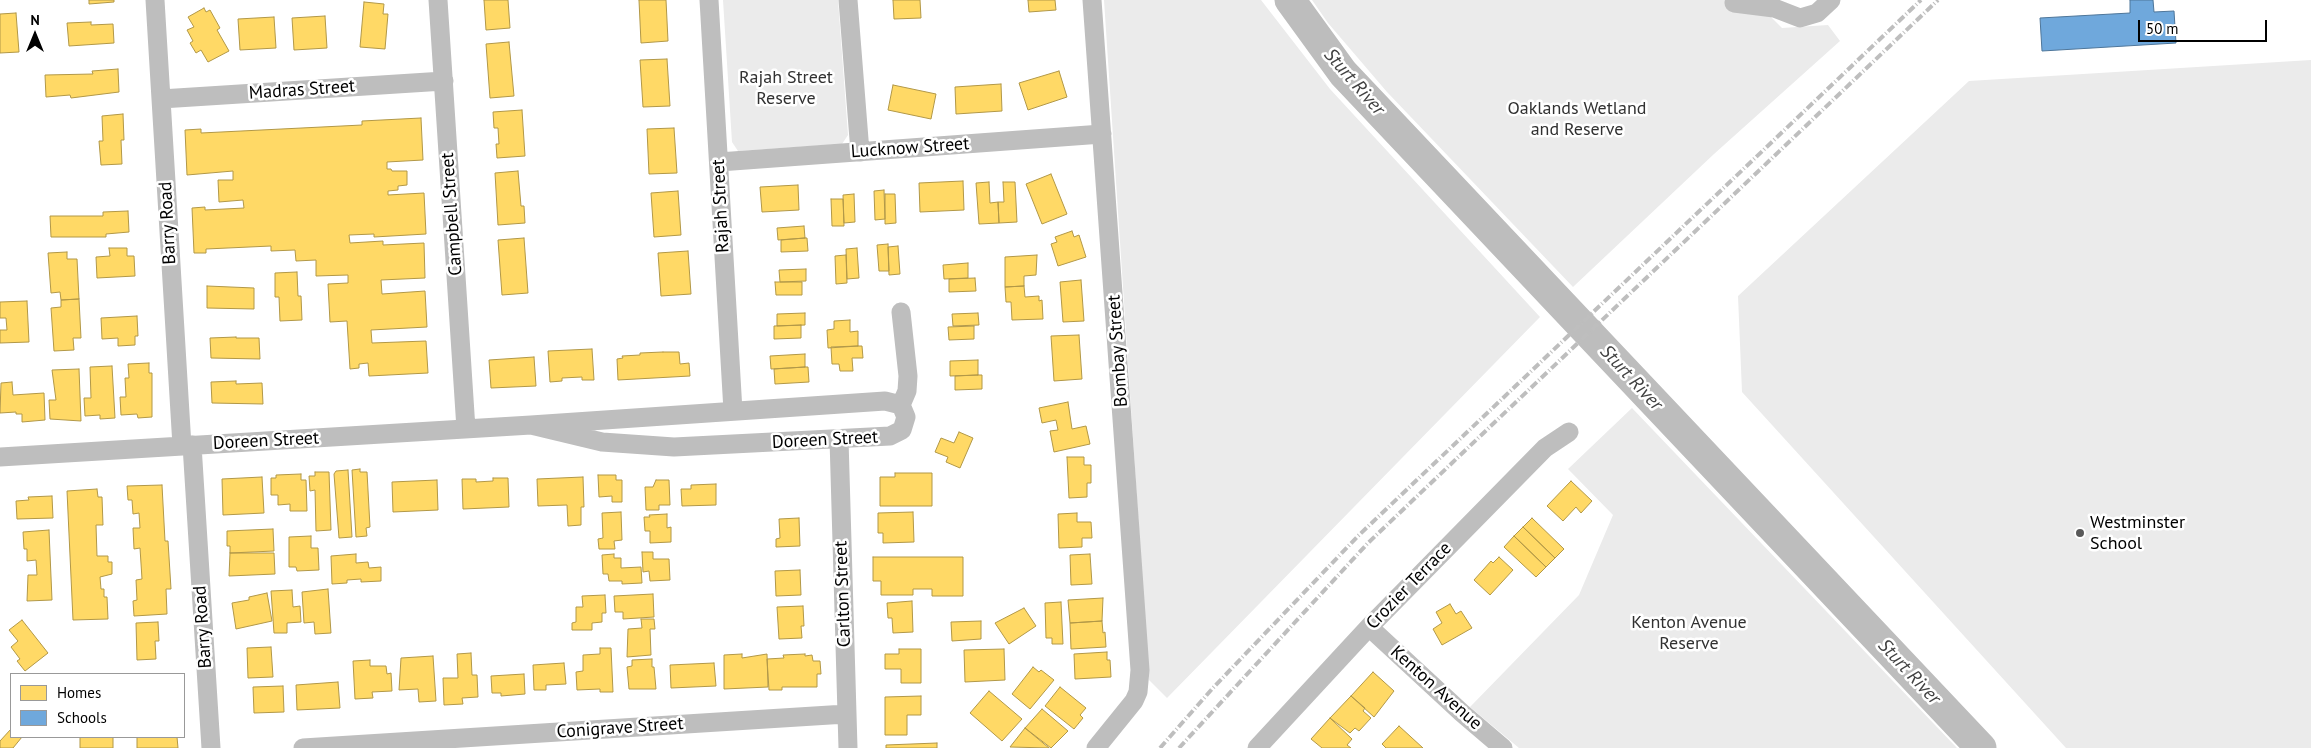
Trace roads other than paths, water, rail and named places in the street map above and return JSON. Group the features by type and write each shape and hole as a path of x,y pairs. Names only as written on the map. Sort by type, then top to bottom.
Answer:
{"street":[{"name":"Barry Road","path":"155,0 211,748"},
{"name":"Campbell Street","path":"438,0 466,429"},
{"name":"Rajah Street","path":"709,0 733,411"},
{"path":"848,0 860,152"},
{"name":"Bombay Street","path":"1092,0 1140,654 1140,681 1134,700 1096,748"},
{"path":"1734,3 1774,8 1800,18 1817,13 1831,0"},
{"name":"Madras Street","path":"161,99 444,81"},
{"name":"Lucknow Street","path":"719,162 1102,134"},
{"path":"901,312 908,376 907,391 901,405"},
{"name":"Doreen Street","path":"0,457 531,425 885,401 901,405 906,418 902,430 890,436 674,447 602,442 531,425"},
{"name":"Crozier Terrace","path":"1257,748 1369,627 1545,448 1569,432"},
{"name":"Carlton Street","path":"838,439 848,748"},
{"name":"Kenton Avenue","path":"1369,627 1462,713 1503,748"},
{"name":"Conigrave Street","path":"303,748 846,714"}],"waterway":[{"name":"Sturt River","path":"1290,0 1343,73 1981,748"}],"railway":[{"path":"1160,748 1212,689 1358,536 1921,0"},
{"path":"1179,748 1368,543 1938,0"}],"place":[{"name":"Westminster School","path":"2080,533"}],"park label":[{"name":"Rajah Street Reserve","path":"786,88"},
{"name":"Oaklands Wetland and Reserve","path":"1577,119"},
{"name":"Kenton Avenue Reserve","path":"1689,633"}]}
